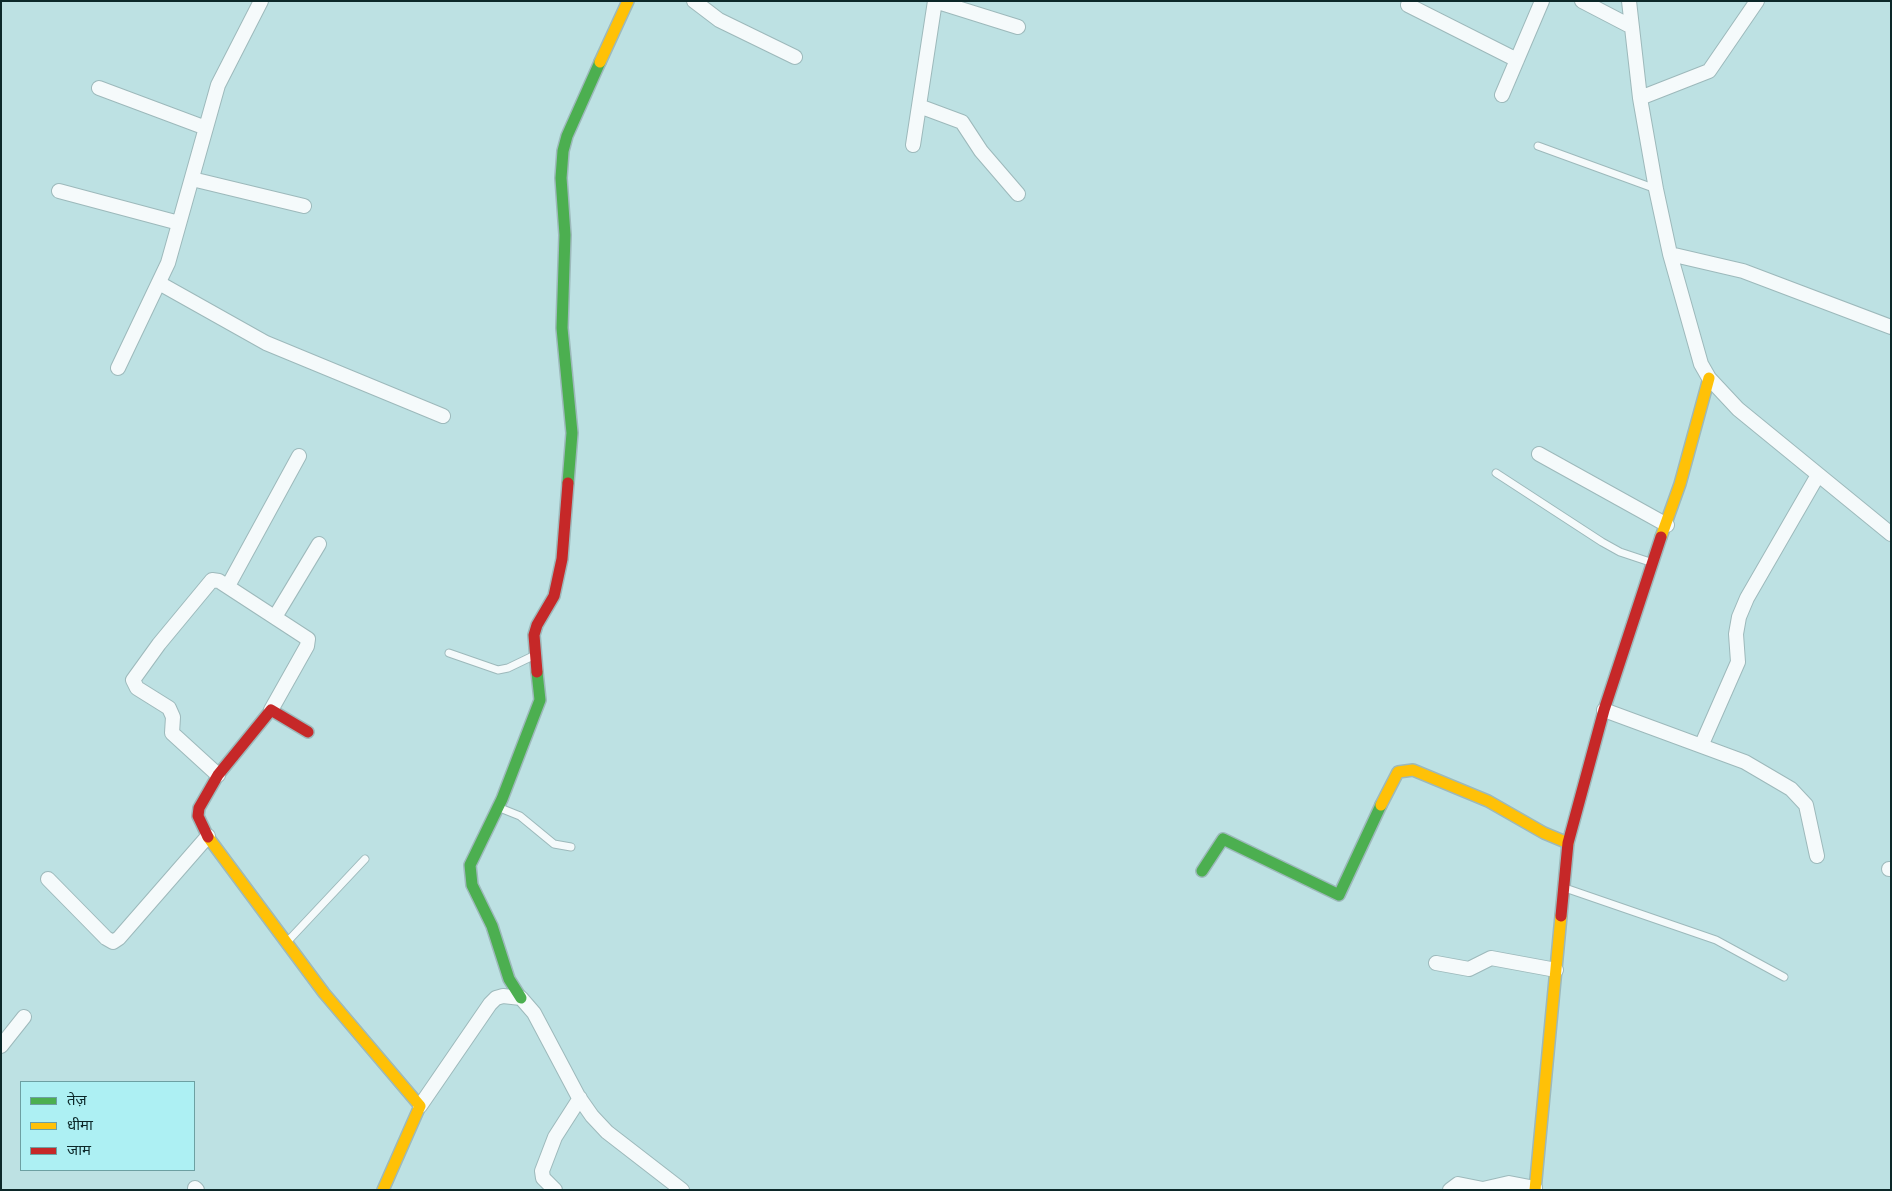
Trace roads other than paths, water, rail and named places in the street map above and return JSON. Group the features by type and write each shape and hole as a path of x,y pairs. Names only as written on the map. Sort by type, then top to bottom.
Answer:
{"street":[{"path":"118,368 168,262 218,86 261,1"},
{"path":"694,1 719,20 794,56"},
{"path":"913,145 935,1 1018,27"},
{"path":"1502,95 1542,1"},
{"path":"1582,1 1632,27"},
{"path":"1629,1 1640,98 1656,189 1670,254 1701,364 1709,378 1738,409 1891,534"},
{"path":"1640,98 1709,71 1757,1"},
{"path":"624,5 567,136 563,151 561,178 565,236 562,328 572,434 562,559 554,596 535,631 540,700 498,807 474,856 470,873 472,885 492,926 509,979 520,998 534,1013 580,1098 592,1116 607,1132 682,1190"},
{"path":"1408,5 1517,60"},
{"path":"99,88 206,128"},
{"path":"919,106 962,122 981,151 1018,194"},
{"path":"192,179 304,206"},
{"path":"59,191 179,223"},
{"path":"1670,254 1743,271 1891,327"},
{"path":"159,283 266,343 442,416"},
{"path":"1450,1190 1458,1184 1483,1189 1496,1188 1509,1182 1535,1189 1568,843 1604,710 1652,563 1667,525 1709,378"},
{"path":"1539,454 1667,525"},
{"path":"228,586 299,456"},
{"path":"1702,744 1738,662 1736,634 1739,617 1747,598 1818,475"},
{"path":"275,616 319,544"},
{"path":"218,775 172,733 173,717 169,708 135,686 133,680 137,672 212,580 219,581 228,586 305,635 308,642 271,710 218,775 199,808 199,822 348,1024 420,1106"},
{"path":"271,710 308,732"},
{"path":"1604,710 1702,744 1745,762 1772,777 1804,800 1817,856"},
{"path":"1202,871 1218,844 1224,839 1338,895 1343,890 1392,781 1398,772 1404,770 1413,770 1488,801 1544,833 1568,843"},
{"path":"48,879 106,938 113,942 120,938 208,836"},
{"path":"1436,963 1469,969 1491,958 1556,970"},
{"path":"383,1190 420,1106 490,1004 503,996 520,998"},
{"path":"1,1046 24,1017"},
{"path":"555,1190 542,1178 542,1171 555,1137 580,1098"}],"lane":[{"path":"1538,146 1656,189"},
{"path":"1496,473 1602,542 1620,552 1652,563"},
{"path":"449,654 498,670 508,668 536,654"},
{"path":"498,807 520,816 554,844 571,847"},
{"path":"287,942 365,859"},
{"path":"1564,887 1716,940 1784,977"}]}
